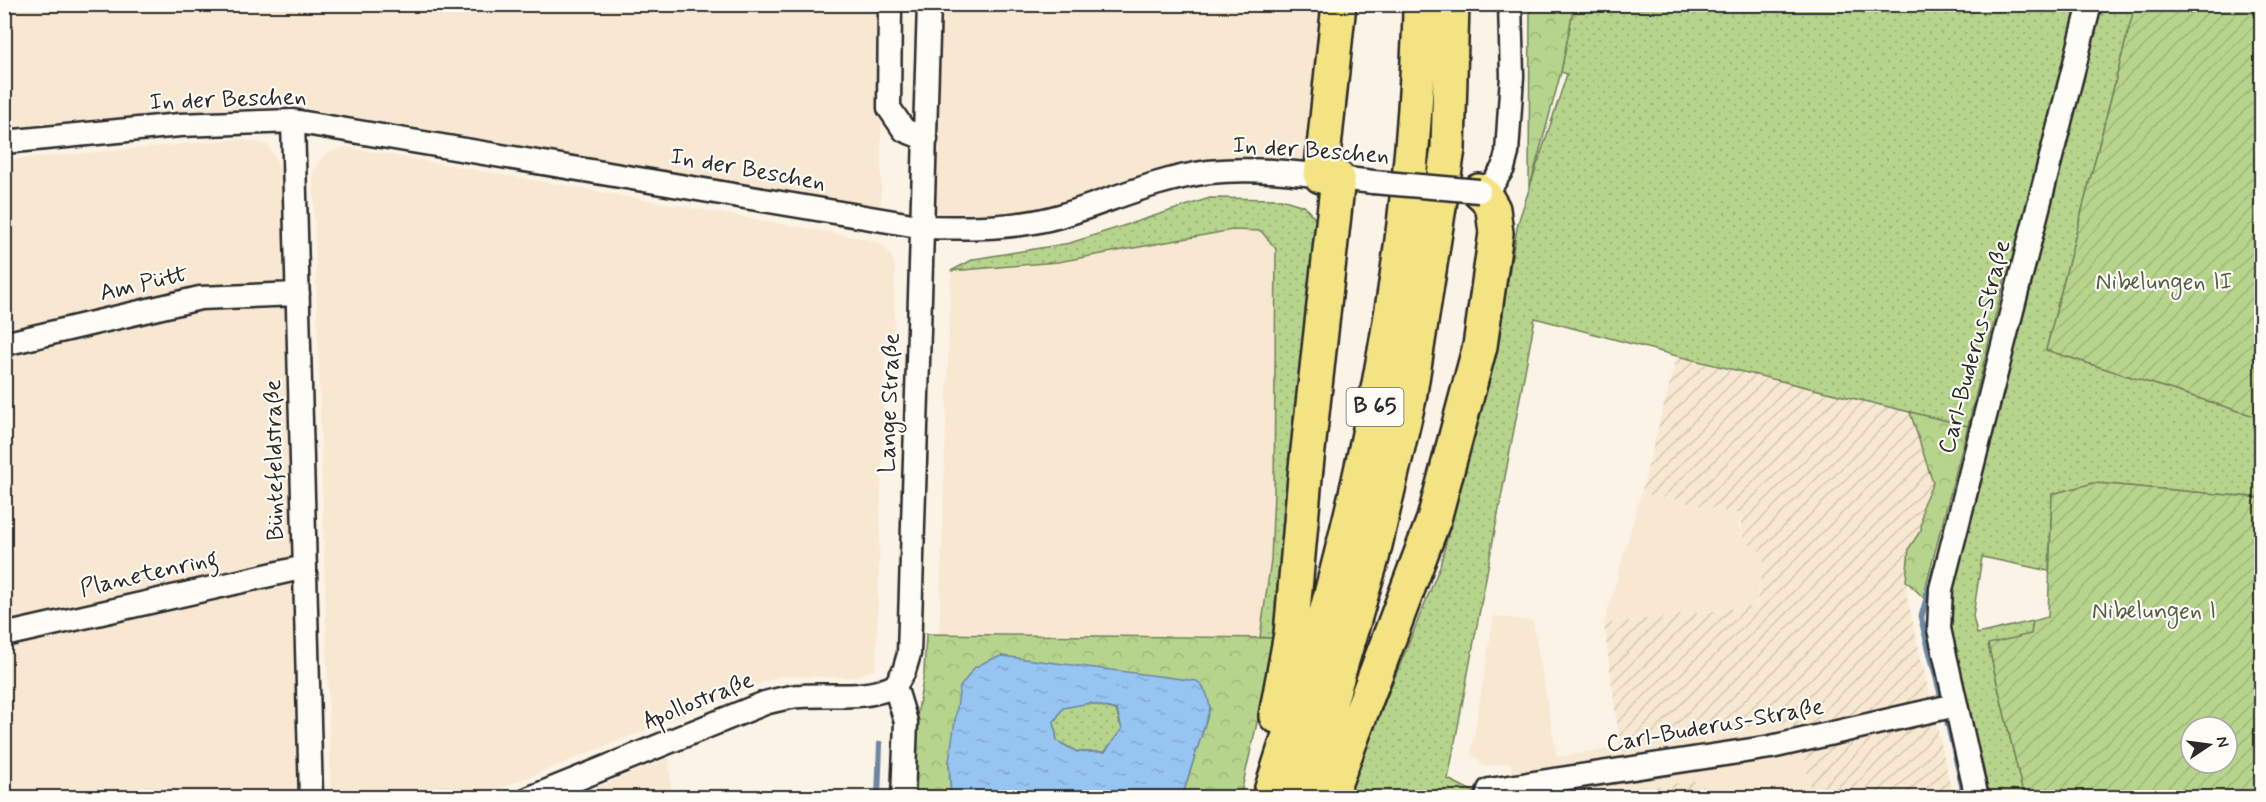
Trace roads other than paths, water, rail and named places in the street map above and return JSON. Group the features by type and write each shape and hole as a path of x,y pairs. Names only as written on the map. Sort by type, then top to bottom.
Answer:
{"highway":[{"path":"1261,798 1291,634 1329,177 1339,4"},
{"name":"B 65","path":"1269,798 1333,586 1387,349 1402,253 1412,152 1420,4"},
{"name":"B 65","path":"1302,798 1372,558 1409,399 1448,149 1452,4"},
{"path":"1329,798 1434,519 1480,346 1496,232 1493,209 1486,196 1479,191"}],"street":[{"path":"890,4 889,108 904,130 926,139"},
{"name":"Lange Straße","path":"895,686 904,671 909,654 924,226 929,4"},
{"path":"1479,191 1494,182 1503,168 1507,153 1512,76 1510,4"},
{"name":"Carl-Buderus-Straße","path":"1977,798 1939,629 1941,589 2090,4"},
{"name":"In der Beschen","path":"4,142 180,125 293,121 924,226 983,229 1020,225 1058,217 1130,191 1209,172 1242,171 1329,177 1479,191"},
{"name":"Büntefeldstraße","path":"293,121 311,798"},
{"name":"Am Pütt","path":"4,344 200,298 298,294"},
{"name":"Planetenring","path":"4,635 304,567"},
{"path":"895,686 906,722 903,798"},
{"name":"Apollostraße","path":"530,798 765,703 802,696 861,696 882,692 895,686"},
{"name":"Carl-Buderus-Straße","path":"1487,798 1489,789 1771,747 1956,705"}],"water":[{"path":"1002,656 1197,681 1206,693 1210,708 1182,797 951,797 949,761 960,687 974,668","holes":["1090,703 1117,710 1122,729 1105,752 1077,752 1057,741 1054,722 1063,708"]}],"waterway":[{"path":"1936,565 1921,618 1942,700"},
{"path":"1946,716 1965,798"},
{"path":"878,798 880,744"}],"park label":[{"name":"Nibelungen II","path":"2164,282"},
{"name":"Nibelungen I","path":"2154,611"}]}
